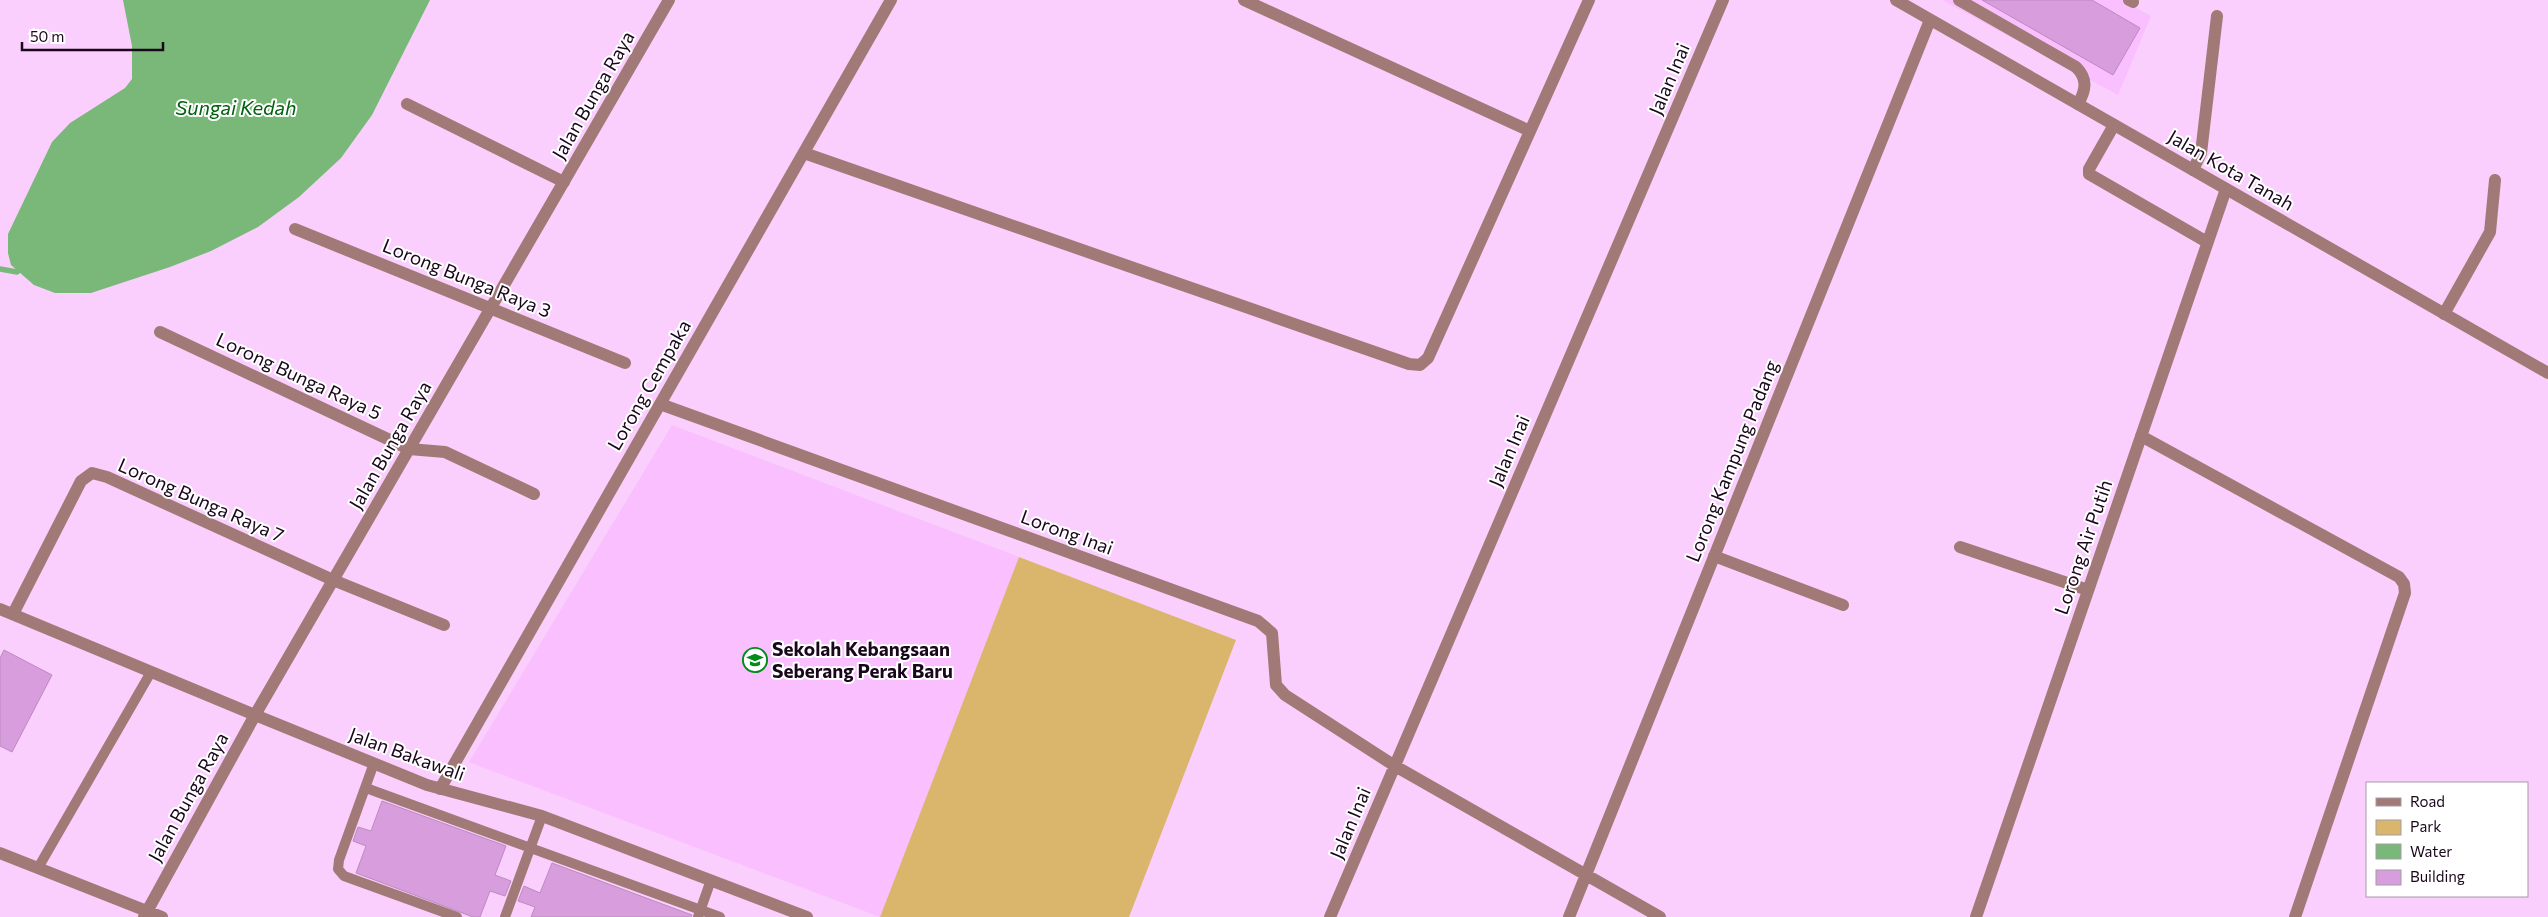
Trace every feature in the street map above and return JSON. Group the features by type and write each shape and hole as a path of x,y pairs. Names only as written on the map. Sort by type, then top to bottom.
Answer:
{"street":[{"name":"Jalan Bunga Raya","path":"146,914 255,715 669,0"},
{"name":"Lorong Cempaka","path":"440,789 891,0"},
{"path":"1244,0 1530,131"},
{"path":"804,153 1414,365 1425,362 1428,358 1589,0"},
{"name":"Jalan Inai","path":"1330,917 1723,0"},
{"name":"Jalan Kota Tanah","path":"1896,0 2548,373"},
{"path":"1959,0 2076,67 2085,82 2084,93 2078,104"},
{"path":"2193,170 2201,153 2217,16"},
{"name":"Lorong Kampung Padang","path":"1568,917 1930,20"},
{"path":"408,104 564,182"},
{"path":"2114,125 2089,169 2089,174 2207,242"},
{"path":"2444,314 2490,232 2495,180"},
{"name":"Lorong Air Putih","path":"1976,917 2226,188"},
{"name":"Lorong Bunga Raya 3","path":"295,229 624,363"},
{"name":"Lorong Bunga Raya 5","path":"160,332 409,449 445,452 534,494"},
{"name":"Lorong Inai","path":"660,404 1258,621 1272,633 1276,685 1279,691 1395,766"},
{"path":"2141,436 2399,576 2404,584 2405,593 2295,917"},
{"name":"Lorong Bunga Raya 7","path":"13,614 81,481 92,473 107,477 333,580 444,625"},
{"path":"1960,547 2088,590"},
{"path":"1714,556 1843,605"},
{"name":"Jalan Bakawali","path":"0,609 374,764 440,789 542,816 807,917"},
{"path":"1395,766 1660,917"},
{"path":"0,853 146,914 162,917"}],"lane":[{"path":"38,868 151,672"},
{"path":"374,764 339,860 340,872 456,917"},
{"path":"366,788 699,913 720,917"},
{"path":"505,917 542,816"},
{"path":"699,913 711,880"}],"shaded area":[{"path":"1942,0 2122,0 2151,16 2118,95"},
{"name":"Sekolah Kebangsaan Seberang Perak Baru","path":"672,425 1019,557 880,917 469,762"}],"green space":[{"path":"1019,557 1236,640 1129,917 880,917"}],"water":[{"name":"Sungai Kedah","path":"123,0 430,0 372,115 341,158 299,197 258,227 211,251 170,267 91,293 55,293 34,285 11,265 8,253 8,234 52,142 70,123 125,88 132,79 132,46"}],"building":[{"path":"1982,0 2092,0 2140,28 2113,75"},
{"path":"4,650 52,675 12,752 0,746 0,658"},
{"path":"382,801 506,846 495,875 511,881 505,896 490,891 480,917 473,917 356,873 366,846 353,841 358,827 371,831"},
{"path":"552,863 692,915 691,917 531,917 535,907 518,901 524,886 540,893"}],"waterway":[{"path":"0,269 17,272 23,267"}],"place":[{"name":"Sekolah Kebangsaan Seberang Perak Baru","path":"755,660"}]}
